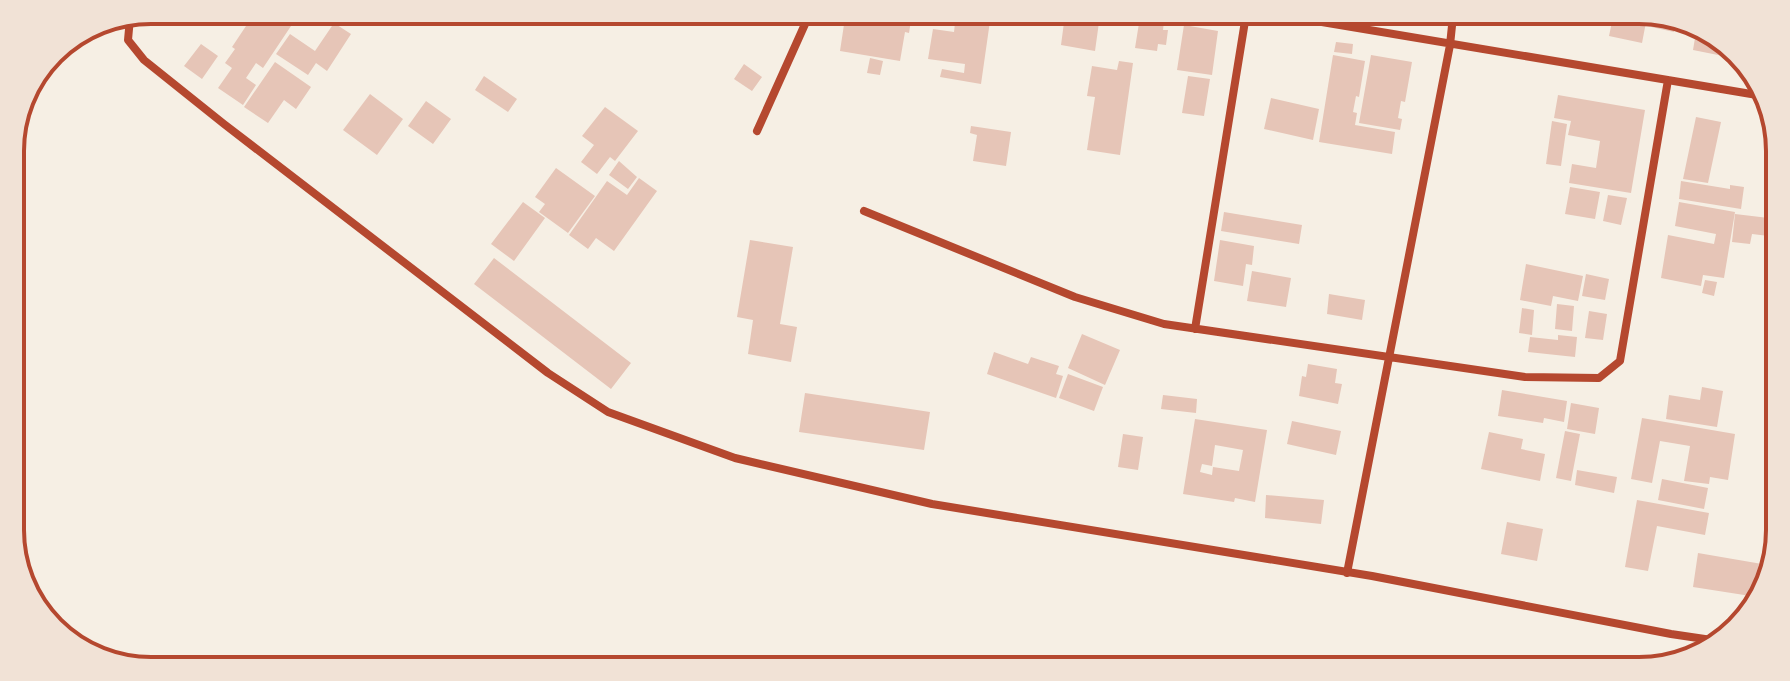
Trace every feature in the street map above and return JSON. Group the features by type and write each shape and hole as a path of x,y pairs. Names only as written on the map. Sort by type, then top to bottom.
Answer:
{"street":[{"path":"757,131 805,24"},
{"path":"1195,329 1245,24"},
{"path":"1331,24 1752,94"},
{"path":"1347,573 1452,24"},
{"path":"129,26 128,40 144,60 523,354 608,412 735,458 932,504 1347,573 1703,639"},
{"path":"864,211 1075,297 1141,319 1525,377 1599,378 1620,361 1668,80"}],"building":[{"path":"247,24 292,24 263,68 256,63 246,78 256,85 243,105 218,88 232,68 225,63 235,49 232,47"},
{"path":"333,24 351,34 327,71 316,63 308,75 276,54 290,34 315,51"},
{"path":"844,24 910,24 909,33 905,32 900,61 840,51"},
{"path":"955,24 990,24 981,84 940,77 942,69 964,73 965,64 928,59 933,29 954,32"},
{"path":"1064,24 1099,24 1095,51 1061,45"},
{"path":"1139,24 1164,24 1163,30 1168,30 1166,45 1158,44 1157,51 1135,48"},
{"path":"1612,24 1646,25 1642,43 1609,36"},
{"path":"1184,25 1218,31 1212,75 1177,70"},
{"path":"1647,26 1664,26 1675,29 1674,32"},
{"path":"1695,37 1724,56 1693,50"},
{"path":"1336,42 1353,44 1352,54 1334,52"},
{"path":"201,44 218,56 202,79 184,66"},
{"path":"1333,55 1365,61 1359,97 1356,96 1353,112 1357,113 1355,125 1395,132 1392,154 1319,142"},
{"path":"1371,55 1412,62 1405,102 1401,101 1398,118 1402,119 1400,130 1359,123"},
{"path":"870,58 883,61 880,75 867,73"},
{"path":"1119,61 1133,63 1120,155 1087,150 1095,97 1087,96 1092,66 1117,70"},
{"path":"275,62 311,87 296,109 284,100 268,123 244,107"},
{"path":"744,64 762,77 752,91 734,79"},
{"path":"484,76 517,99 508,112 475,90"},
{"path":"1188,76 1210,79 1204,116 1182,113"},
{"path":"370,94 403,119 377,155 343,130"},
{"path":"1558,95 1645,110 1631,193 1569,183 1572,164 1596,168 1600,141 1568,135 1571,121 1554,118"},
{"path":"1271,98 1319,109 1313,140 1264,129"},
{"path":"426,101 451,119 433,144 408,126"},
{"path":"605,107 638,131 615,161 610,157 597,174 581,162 594,145 582,136"},
{"path":"1696,117 1721,122 1708,183 1683,179"},
{"path":"1552,121 1567,124 1561,166 1546,164"},
{"path":"971,126 1011,132 1006,166 973,161 977,135 970,133"},
{"path":"619,161 637,177 628,189 609,175"},
{"path":"556,168 595,196 568,233 539,212 545,204 535,197"},
{"path":"639,178 657,191 614,251 596,238 588,249 569,235 607,181 627,195"},
{"path":"1681,181 1730,189 1730,185 1744,187 1741,209 1679,199"},
{"path":"1570,187 1600,192 1595,219 1565,214"},
{"path":"1608,195 1627,198 1621,225 1603,221"},
{"path":"523,202 545,218 514,261 491,244"},
{"path":"1679,202 1735,212 1724,278 1703,275 1701,286 1661,278 1668,235 1714,244 1716,234 1675,226"},
{"path":"1224,212 1302,225 1299,244 1221,231"},
{"path":"1735,214 1766,218 1766,236 1752,234 1750,244 1732,242"},
{"path":"750,240 793,247 780,324 797,327 791,362 748,354 753,320 737,317"},
{"path":"1220,240 1254,246 1252,265 1246,264 1243,286 1214,281"},
{"path":"494,258 631,363 611,389 474,284"},
{"path":"1526,264 1583,276 1578,301 1553,296 1551,306 1520,300"},
{"path":"1252,271 1291,278 1286,307 1247,301"},
{"path":"1586,274 1609,279 1605,300 1582,296"},
{"path":"1705,280 1717,282 1714,296 1702,293"},
{"path":"1329,294 1365,300 1362,320 1327,314"},
{"path":"1557,304 1574,306 1572,331 1555,329"},
{"path":"1522,308 1534,310 1532,335 1519,333"},
{"path":"1589,311 1607,314 1603,340 1585,338"},
{"path":"1082,334 1120,350 1105,385 1068,368"},
{"path":"1558,335 1577,337 1575,357 1528,352 1530,337 1558,340"},
{"path":"994,352 1028,364 1031,357 1059,366 1056,374 1063,376 1056,398 987,374"},
{"path":"1308,364 1337,369 1335,383 1342,384 1338,404 1299,396 1302,376 1306,377"},
{"path":"1068,374 1103,387 1094,411 1059,398"},
{"path":"1702,387 1723,391 1717,427 1666,419 1669,395 1700,400"},
{"path":"1502,390 1567,401 1564,422 1544,418 1543,423 1498,416"},
{"path":"805,393 930,412 924,450 799,432"},
{"path":"1163,395 1197,399 1196,413 1161,409"},
{"path":"1571,403 1599,408 1595,434 1567,429"},
{"path":"1642,418 1735,434 1728,480 1710,477 1709,484 1684,481 1690,446 1660,441 1652,483 1631,479"},
{"path":"1195,419 1267,430 1255,502 1183,494","holes":["1215,445 1243,450 1239,471 1213,467 1212,475 1200,472 1202,464 1212,466"]},
{"path":"1292,421 1341,431 1336,455 1287,444"},
{"path":"1565,431 1580,434 1571,481 1556,478"},
{"path":"1489,432 1523,439 1521,449 1545,454 1540,481 1481,469"},
{"path":"1123,434 1143,437 1138,470 1118,467"},
{"path":"1577,470 1617,477 1614,493 1575,485"},
{"path":"1662,479 1708,488 1704,509 1658,500"},
{"path":"1266,495 1324,500 1321,524 1265,518"},
{"path":"1637,500 1709,513 1705,535 1657,526 1648,571 1625,567"},
{"path":"1507,522 1543,529 1537,561 1501,554"},
{"path":"1698,553 1761,564 1748,596 1693,587"}]}
